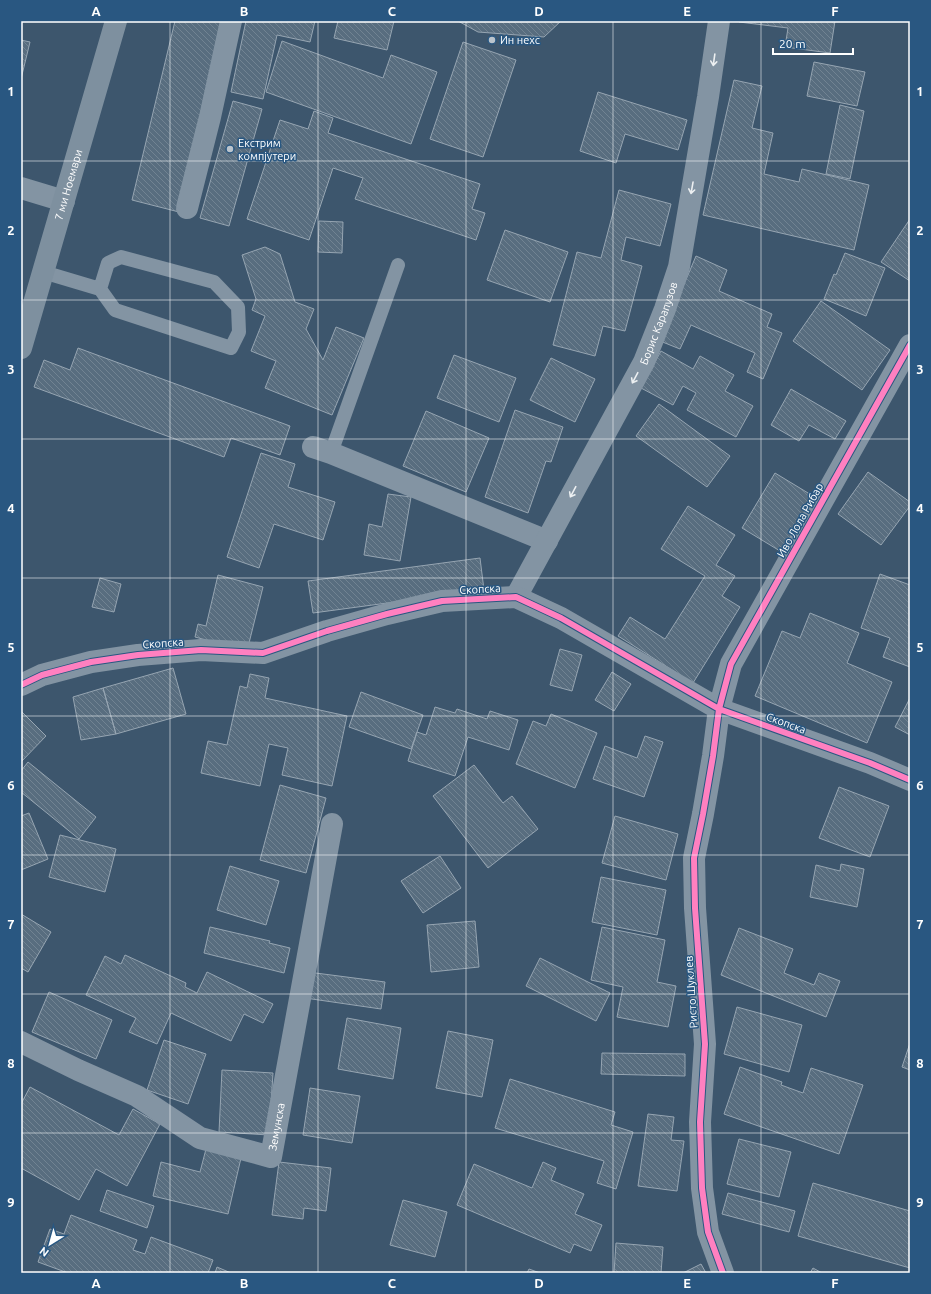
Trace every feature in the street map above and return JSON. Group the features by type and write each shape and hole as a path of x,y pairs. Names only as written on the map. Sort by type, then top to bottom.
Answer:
{"main road":[{"name":"7 ми Ноември","path":"21,348 116,21"}],"street":[{"path":"187,208 210,118 231,21"},
{"name":"Борис Карапузов","path":"516,597 644,362 665,309 679,267 719,21"},
{"path":"21,188 64,200"},
{"name":"Иво Лола Рибар","path":"719,709 731,664 910,345"},
{"path":"322,450 546,541"},
{"name":"Скопска","path":"21,685 42,675 84,664 138,654 201,650 263,653 334,629 387,614 442,601 516,597 561,618 719,709 870,763 910,780"},
{"name":"Ристо Шуклев","path":"719,709 705,807 694,858 704,1044 700,1122 702,1188 708,1232 723,1273"},
{"name":"Земунска","path":"21,1042 136,1096 200,1138 271,1157 332,824"}],"lane":[{"path":"43,272 100,289 116,310 231,348 239,332 238,307 214,282 121,257 108,263 100,289"},
{"path":"322,450 398,265"}],"building":[{"path":"175,21 225,21 179,212 132,200"},
{"path":"246,21 315,21 310,42 277,35 263,99 231,92"},
{"path":"338,21 394,21 387,50 334,38"},
{"path":"458,21 561,21 544,37 478,32"},
{"path":"835,21 830,53 785,47 788,28 739,22"},
{"path":"21,40 30,42 21,79"},
{"path":"282,41 383,78 391,55 437,72 411,144 266,92"},
{"path":"463,42 516,60 483,157 430,139"},
{"path":"814,62 865,72 857,106 807,96"},
{"path":"734,80 762,86 752,128 773,133 764,174 799,182 802,169 869,185 854,250 703,215"},
{"path":"598,92 687,120 678,150 625,134 616,163 580,151"},
{"path":"233,101 262,109 229,226 200,218"},
{"path":"840,105 864,111 850,179 826,174"},
{"path":"314,111 333,118 328,133 480,184 472,209 485,213 476,240 355,199 363,178 333,168 309,240 247,219 280,120 308,129"},
{"path":"619,190 671,204 660,246 626,237 621,260 642,266 625,331 603,326 595,356 553,345 577,252 601,258"},
{"path":"910,219 910,281 881,262"},
{"path":"319,221 343,222 342,253 318,252"},
{"path":"505,230 568,252 550,302 487,280"},
{"path":"265,247 280,254 295,302 314,309 306,329 323,360 336,327 364,338 332,415 265,388 276,361 251,351 265,316 252,310 256,299 242,255"},
{"path":"845,253 885,268 866,316 824,299 834,274 836,275"},
{"path":"696,256 727,270 719,291 772,314 767,327 782,333 763,379 747,372 755,353 691,325 680,349 660,341"},
{"path":"821,301 890,350 862,390 793,341"},
{"path":"78,348 290,426 280,455 231,438 224,457 34,387 44,360 70,370"},
{"path":"661,351 693,369 700,356 734,375 725,391 753,406 736,437 687,410 696,393 683,386 673,405 641,388"},
{"path":"454,355 516,378 499,422 437,398"},
{"path":"551,358 595,379 575,422 530,400"},
{"path":"791,389 846,421 835,439 809,425 799,441 771,425"},
{"path":"659,404 730,456 707,487 636,436"},
{"path":"515,410 563,427 551,462 546,461 528,513 485,497"},
{"path":"426,411 489,438 466,492 403,466"},
{"path":"261,453 295,464 288,487 335,502 323,540 274,524 259,568 227,557"},
{"path":"868,472 910,502 910,506 881,545 838,514"},
{"path":"775,473 818,499 785,554 742,528"},
{"path":"388,494 411,497 400,561 364,555 369,524 382,527"},
{"path":"688,506 735,535 716,565 735,576 722,596 740,607 693,683 618,636 630,617 665,639 705,576 661,549"},
{"path":"480,558 484,590 313,613 308,581"},
{"path":"880,574 910,585 910,667 883,657 890,638 861,628"},
{"path":"218,575 263,587 247,651 195,637 198,624 206,626"},
{"path":"100,578 121,584 114,612 92,607"},
{"path":"810,613 859,633 847,663 892,682 867,743 755,696 782,631 800,638"},
{"path":"560,649 582,655 572,691 550,685"},
{"path":"173,668 186,714 116,734 103,688"},
{"path":"612,672 631,684 614,711 595,700"},
{"path":"250,674 269,678 265,698 347,716 332,786 282,775 288,748 269,744 260,786 201,773 208,741 227,745 240,686 247,688"},
{"path":"103,688 116,734 81,740 73,697"},
{"path":"361,692 423,715 411,749 349,727"},
{"path":"910,698 910,735 895,727"},
{"path":"435,707 455,713 457,709 487,719 490,711 518,720 509,750 468,737 455,776 408,761 417,732 426,735"},
{"path":"21,711 46,736 21,762"},
{"path":"551,714 597,733 575,788 516,764 533,721 546,726"},
{"path":"645,736 663,742 644,797 593,779 605,746 637,758"},
{"path":"28,762 96,817 79,839 21,792 21,771"},
{"path":"474,765 503,803 512,796 538,829 488,868 433,796"},
{"path":"280,785 326,798 306,873 260,860"},
{"path":"839,787 889,806 870,857 819,838"},
{"path":"29,813 48,859 21,870 21,816"},
{"path":"615,816 678,834 666,880 602,863"},
{"path":"60,835 116,849 105,892 49,877"},
{"path":"440,856 461,888 423,913 401,881"},
{"path":"841,864 864,869 857,907 810,897 816,865 840,871"},
{"path":"230,866 279,881 266,925 217,910"},
{"path":"601,877 666,890 657,935 592,922"},
{"path":"21,914 51,932 28,972 21,968"},
{"path":"475,921 479,967 431,972 427,925"},
{"path":"210,927 270,941 269,943 290,948 284,973 204,953"},
{"path":"602,927 665,940 657,982 676,986 668,1027 617,1017 623,987 591,980"},
{"path":"739,928 793,949 784,973 814,985 819,973 840,981 826,1017 721,975"},
{"path":"125,955 186,983 185,987 197,993 207,972 273,1004 263,1023 244,1014 231,1041 171,1013 157,1044 129,1032 136,1018 86,995 105,956 121,964"},
{"path":"540,958 610,993 596,1021 526,986"},
{"path":"308,972 385,982 381,1009 305,998"},
{"path":"49,992 112,1020 96,1059 32,1032"},
{"path":"737,1007 802,1025 789,1072 724,1054"},
{"path":"347,1018 401,1028 393,1079 338,1069"},
{"path":"448,1031 493,1040 482,1097 436,1088"},
{"path":"164,1040 206,1054 188,1104 147,1090"},
{"path":"910,1043 910,1070 902,1067"},
{"path":"602,1053 685,1054 685,1076 601,1074"},
{"path":"740,1067 782,1082 781,1085 803,1093 811,1068 863,1085 839,1154 724,1114"},
{"path":"222,1070 273,1073 269,1135 219,1132"},
{"path":"510,1079 615,1112 611,1125 633,1132 616,1189 597,1183 604,1161 495,1128"},
{"path":"30,1087 119,1135 133,1109 160,1124 127,1186 96,1169 79,1200 21,1168 21,1104"},
{"path":"310,1088 360,1096 352,1143 303,1135"},
{"path":"648,1114 674,1117 671,1140 684,1141 677,1191 638,1186"},
{"path":"739,1139 791,1152 779,1197 727,1184"},
{"path":"206,1149 241,1158 228,1214 153,1196 161,1162 200,1172"},
{"path":"279,1162 331,1168 326,1211 304,1208 303,1219 272,1215"},
{"path":"543,1162 556,1168 551,1180 584,1194 575,1214 602,1225 591,1251 574,1244 570,1253 457,1205 474,1164 532,1188"},
{"path":"813,1183 910,1211 910,1268 798,1236"},
{"path":"107,1190 154,1206 147,1228 100,1211"},
{"path":"728,1193 795,1211 789,1232 722,1214"},
{"path":"403,1200 447,1212 435,1257 390,1245"},
{"path":"71,1215 137,1240 133,1250 145,1254 151,1237 213,1260 208,1273 68,1273 38,1262 50,1229 64,1234"},
{"path":"616,1243 663,1247 661,1273 614,1273"},
{"path":"701,1264 706,1273 683,1273"},
{"path":"217,1267 231,1273 215,1273"},
{"path":"813,1268 822,1273 810,1273"},
{"path":"529,1269 540,1273 527,1273"}],"cycle path":[{"path":"723,1273 708,1232 702,1188 700,1122 705,1044 695,908 694,858 713,756 719,709 731,664 910,345"},
{"path":"21,685 42,675 91,662 138,655 201,650 263,653 327,631 387,614 442,601 516,597 561,618 719,709 870,763 910,780"}],"place":[{"name":"Ин нехс","path":"492,40"},
{"name":"Екстрим компјутери","path":"230,149"}]}
